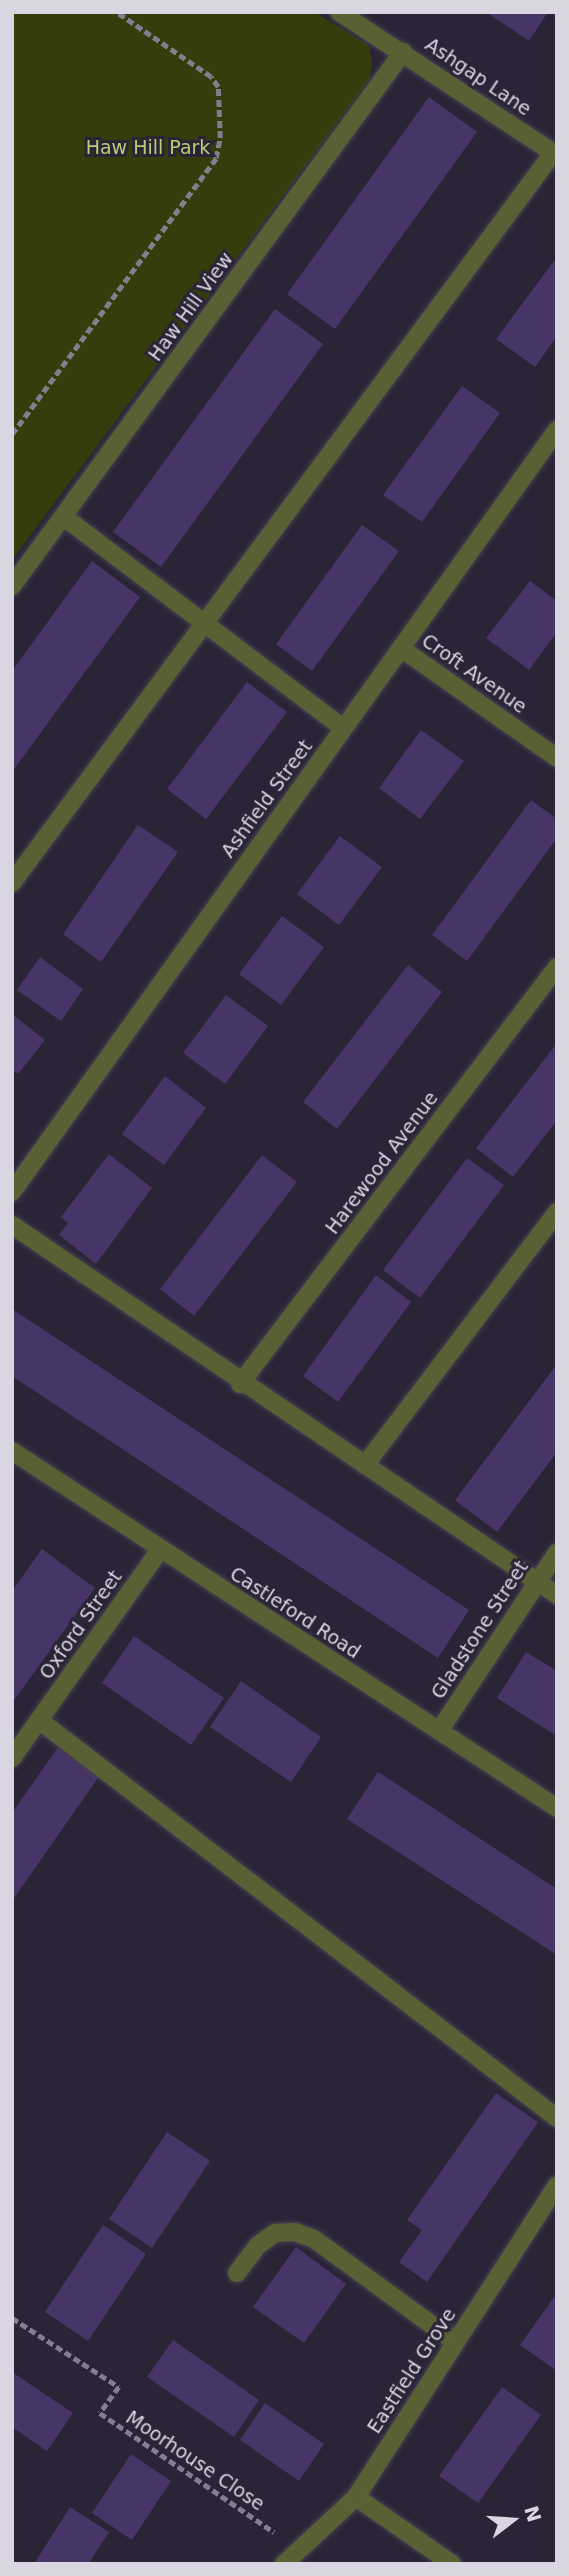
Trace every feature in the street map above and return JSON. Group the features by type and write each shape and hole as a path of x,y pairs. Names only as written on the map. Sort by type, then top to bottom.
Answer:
{"street":[{"name":"Ashgap Lane","path":"338,12 403,52 555,154"},
{"name":"Haw Hill View","path":"12,586 403,52"},
{"path":"12,883 555,154"},
{"name":"Ashfield Street","path":"12,1192 557,430"},
{"path":"64,517 343,728"},
{"name":"Croft Avenue","path":"402,649 557,758"},
{"name":"Harewood Avenue","path":"240,1384 557,967"},
{"path":"365,1465 557,1212"},
{"path":"12,1225 240,1384 557,1595"},
{"name":"Castleford Road","path":"12,1451 159,1550 557,1808"},
{"name":"Oxford Street","path":"12,1758 159,1550"},
{"name":"Gladstone Street","path":"439,1731 557,1553"},
{"path":"39,1720 557,2118"},
{"name":"Eastfield Grove","path":"284,2564 356,2497 557,2186"},
{"path":"237,2273 257,2246 275,2232 295,2232 314,2239 455,2342"},
{"path":"356,2497 452,2564"}],"path":[{"path":"12,434 216,158 220,138 218,87 211,77 117,12"},
{"name":"Moorhouse Close","path":"12,2318 119,2387 100,2413 301,2551"}],"green space":[{"name":"Haw Hill Park","path":"12,12 314,12 369,45 372,64 369,81 12,560"}],"building":[{"path":"486,12 548,12 529,41"},
{"path":"429,97 477,132 335,329 287,294"},
{"path":"557,257 557,336 535,367 496,339"},
{"path":"275,309 323,344 161,567 113,532"},
{"path":"462,386 500,413 422,522 383,495"},
{"path":"362,525 399,551 312,671 276,644"},
{"path":"92,561 140,597 12,772 12,671"},
{"path":"530,581 557,601 557,632 529,670 486,638"},
{"path":"247,682 287,712 206,819 167,789"},
{"path":"421,730 464,761 420,819 379,788"},
{"path":"531,800 557,819 557,838 467,961 432,935"},
{"path":"138,825 178,852 101,962 63,934"},
{"path":"340,836 382,867 339,925 297,894"},
{"path":"282,916 324,947 281,1005 239,974"},
{"path":"40,957 83,989 61,1021 17,990"},
{"path":"408,965 442,992 337,1129 303,1102"},
{"path":"226,995 268,1026 225,1084 183,1053"},
{"path":"12,1014 45,1040 18,1074 12,1069"},
{"path":"557,1043 557,1120 513,1177 476,1148"},
{"path":"165,1076 206,1108 164,1165 122,1134"},
{"path":"109,1154 152,1188 96,1264 59,1235 68,1223 61,1217"},
{"path":"262,1155 297,1182 194,1316 160,1289"},
{"path":"467,1158 504,1185 420,1298 383,1270"},
{"path":"376,1275 411,1302 338,1402 303,1376"},
{"path":"12,1309 469,1610 438,1658 12,1376"},
{"path":"557,1364 557,1452 497,1532 455,1500"},
{"path":"42,1549 95,1588 12,1703 12,1591"},
{"path":"134,1636 224,1698 191,1745 102,1683"},
{"path":"526,1652 557,1671 557,1736 497,1698"},
{"path":"241,1681 321,1737 291,1782 210,1727"},
{"path":"58,1747 100,1775 12,1901 12,1813"},
{"path":"378,1772 557,1889 557,1955 347,1819"},
{"path":"496,2093 538,2122 427,2282 399,2262 422,2230 407,2220"},
{"path":"167,2132 210,2161 152,2248 109,2219"},
{"path":"103,2225 146,2254 88,2341 45,2312"},
{"path":"296,2247 346,2284 304,2343 253,2307"},
{"path":"557,2293 557,2371 520,2345"},
{"path":"173,2340 259,2400 234,2437 147,2377"},
{"path":"12,2372 73,2413 47,2451 12,2427"},
{"path":"502,2387 541,2415 478,2503 439,2476"},
{"path":"265,2403 324,2444 299,2481 240,2440"},
{"path":"131,2454 171,2481 132,2540 92,2513"},
{"path":"70,2507 109,2532 88,2564 34,2564"}]}
